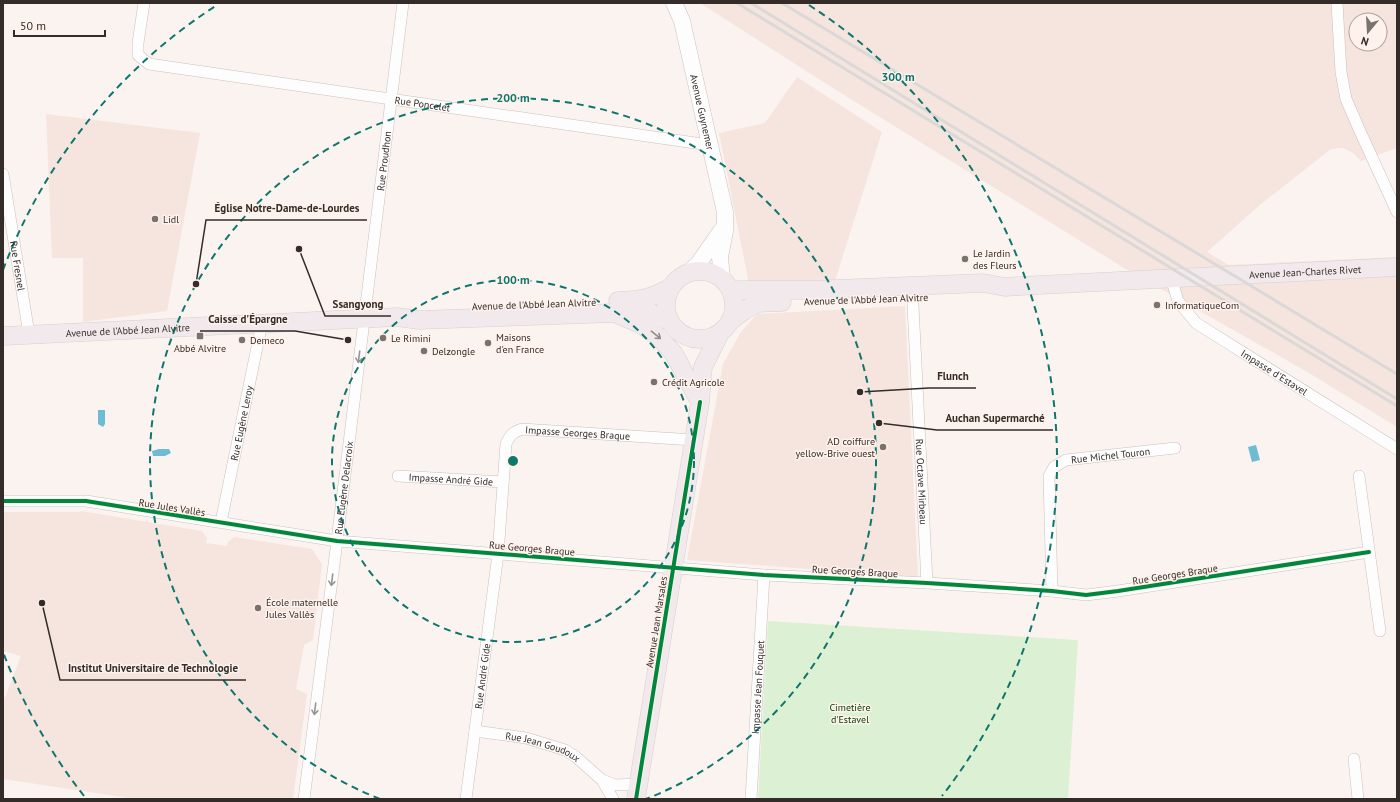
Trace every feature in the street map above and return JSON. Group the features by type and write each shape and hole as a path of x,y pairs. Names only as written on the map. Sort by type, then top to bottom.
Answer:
{"main road":[{"name":"Avenue Guynemer","path":"674,3 682,21 725,212 726,231 720,257 727,285"},
{"path":"688,273 698,264 725,223"},
{"name":"Avenue Jean-Charles Rivet","path":"1214,276 1397,267"},
{"path":"697,271 706,272 715,274 727,285 734,304 734,310 725,327 711,338 701,340 691,339 674,329 665,310 666,299 670,288 681,276 697,271"},
{"name":"Avenue de l'Abbé Jean Alvitre","path":"727,285 812,290 912,291 977,294 1005,287 1214,276"},
{"name":"Avenue de l'Abbé Jean Alvitre","path":"397,317 419,309 641,300 670,288"},
{"name":"Avenue de l'Abbé Jean Alvitre","path":"725,327 745,310 758,303 912,291"},
{"name":"Avenue de l'Abbé Jean Alvitre","path":"3,336 363,318 397,317 419,320 609,312 651,313 669,321"},
{"path":"609,312 628,318 659,337 674,354 700,402"},
{"name":"Avenue Jean Marsales","path":"637,793 700,402 703,367 725,327"},
{"path":"682,335 703,367"}],"street":[{"name":"Rue Poncelet","path":"144,3 138,43 138,55 149,64 709,145"},
{"name":"Rue Proudhon","path":"363,318 402,3"},
{"path":"1336,3 1341,72 1346,99 1397,212"},
{"name":"Rue Fresnel","path":"3,174 29,334"},
{"name":"Impasse d'Estavel","path":"1171,278 1178,301 1196,323 1397,448"},
{"name":"Rue Octave Mirbeau","path":"912,291 927,583"},
{"name":"Rue Eugène Delacroix","path":"304,799 337,541 363,318"},
{"name":"Rue Eugène Leroy","path":"221,522 262,323"},
{"name":"Impasse Georges Braque","path":"498,554 506,444 509,437 514,432 522,429 694,440"},
{"name":"Rue Michel Touron","path":"1052,591 1049,476 1054,466 1066,460 1175,448"},
{"name":"Impasse André Gide","path":"398,476 503,482"},
{"path":"1359,476 1380,630"},
{"name":"Rue Jules Vallès","path":"3,501 86,501 337,541"},
{"name":"Rue Georges Braque","path":"337,541 764,575 927,583 1052,591 1086,595 1369,552"},
{"name":"Rue André Gide","path":"466,799 498,554"},
{"name":"Impasse Jean Fouquet","path":"751,799 764,575"},
{"name":"Rue Jean Goudoux","path":"475,731 526,738 565,750 581,760 602,780 613,799"},
{"path":"1354,759 1358,799"},
{"name":"Rue Jean Goudoux","path":"602,780 637,793"}],"shaded area":[{"path":"700,3 1397,3 1397,148 1361,161 1353,153 1343,148 1331,149 1261,204 1207,252 1229,265 1397,257 1397,427 1309,373 1124,268 836,90"},
{"path":"797,77 882,132 834,284 749,284 719,133 765,123"},
{"path":"46,114 200,133 167,311 83,322 83,258 52,258"},
{"path":"905,306 918,577 687,560 723,364 741,332 757,314"},
{"path":"81,511 202,531 207,538 206,543 227,546 228,542 234,537 312,549 322,564 313,640 304,645 296,689 307,694 293,799 135,799 3,779 3,703 21,656 3,651 3,512"}],"green space":[{"name":"Cimetière d'Estavel","path":"768,621 1078,640 1068,799 758,799"}],"water":[{"path":"98,410 105,410 105,424 103,427 98,424"},
{"path":"1256,445 1260,460 1252,462 1248,447"},
{"path":"169,449 171,453 165,456 153,456 152,451"}],"railway":[{"path":"737,3 1397,406"},
{"path":"751,3 1397,399"},
{"path":"782,3 1397,374"}],"cycle path":[{"path":"636,799 700,402"},
{"path":"3,501 86,501 337,541 764,575 927,583 1052,591 1086,595 1369,552"}],"place":[{"name":"Lidl","path":"155,219"},
{"name":"Ssangyong","path":"299,249"},
{"name":"Le Jardin des Fleurs","path":"965,259"},
{"name":"Église Notre-Dame-de-Lourdes","path":"196,284"},
{"name":"InformatiqueCom","path":"1157,305"},
{"name":"Abbé Alvitre","path":"200,336"},
{"name":"Le Rimini","path":"383,338"},
{"name":"Demeco","path":"242,340"},
{"name":"Caisse d'Épargne","path":"348,340"},
{"name":"Maisons d'en France","path":"488,343"},
{"name":"Delzongle","path":"424,351"},
{"name":"Crédit Agricole","path":"654,382"},
{"name":"Flunch","path":"860,392"},
{"name":"Auchan Supermarché","path":"879,423"},
{"name":"AD coiffure yellow-Brive ouest","path":"883,447"},
{"name":"Institut Universitaire de Technologie","path":"42,603"},
{"name":"École maternelle Jules Vallès","path":"258,608"}]}
